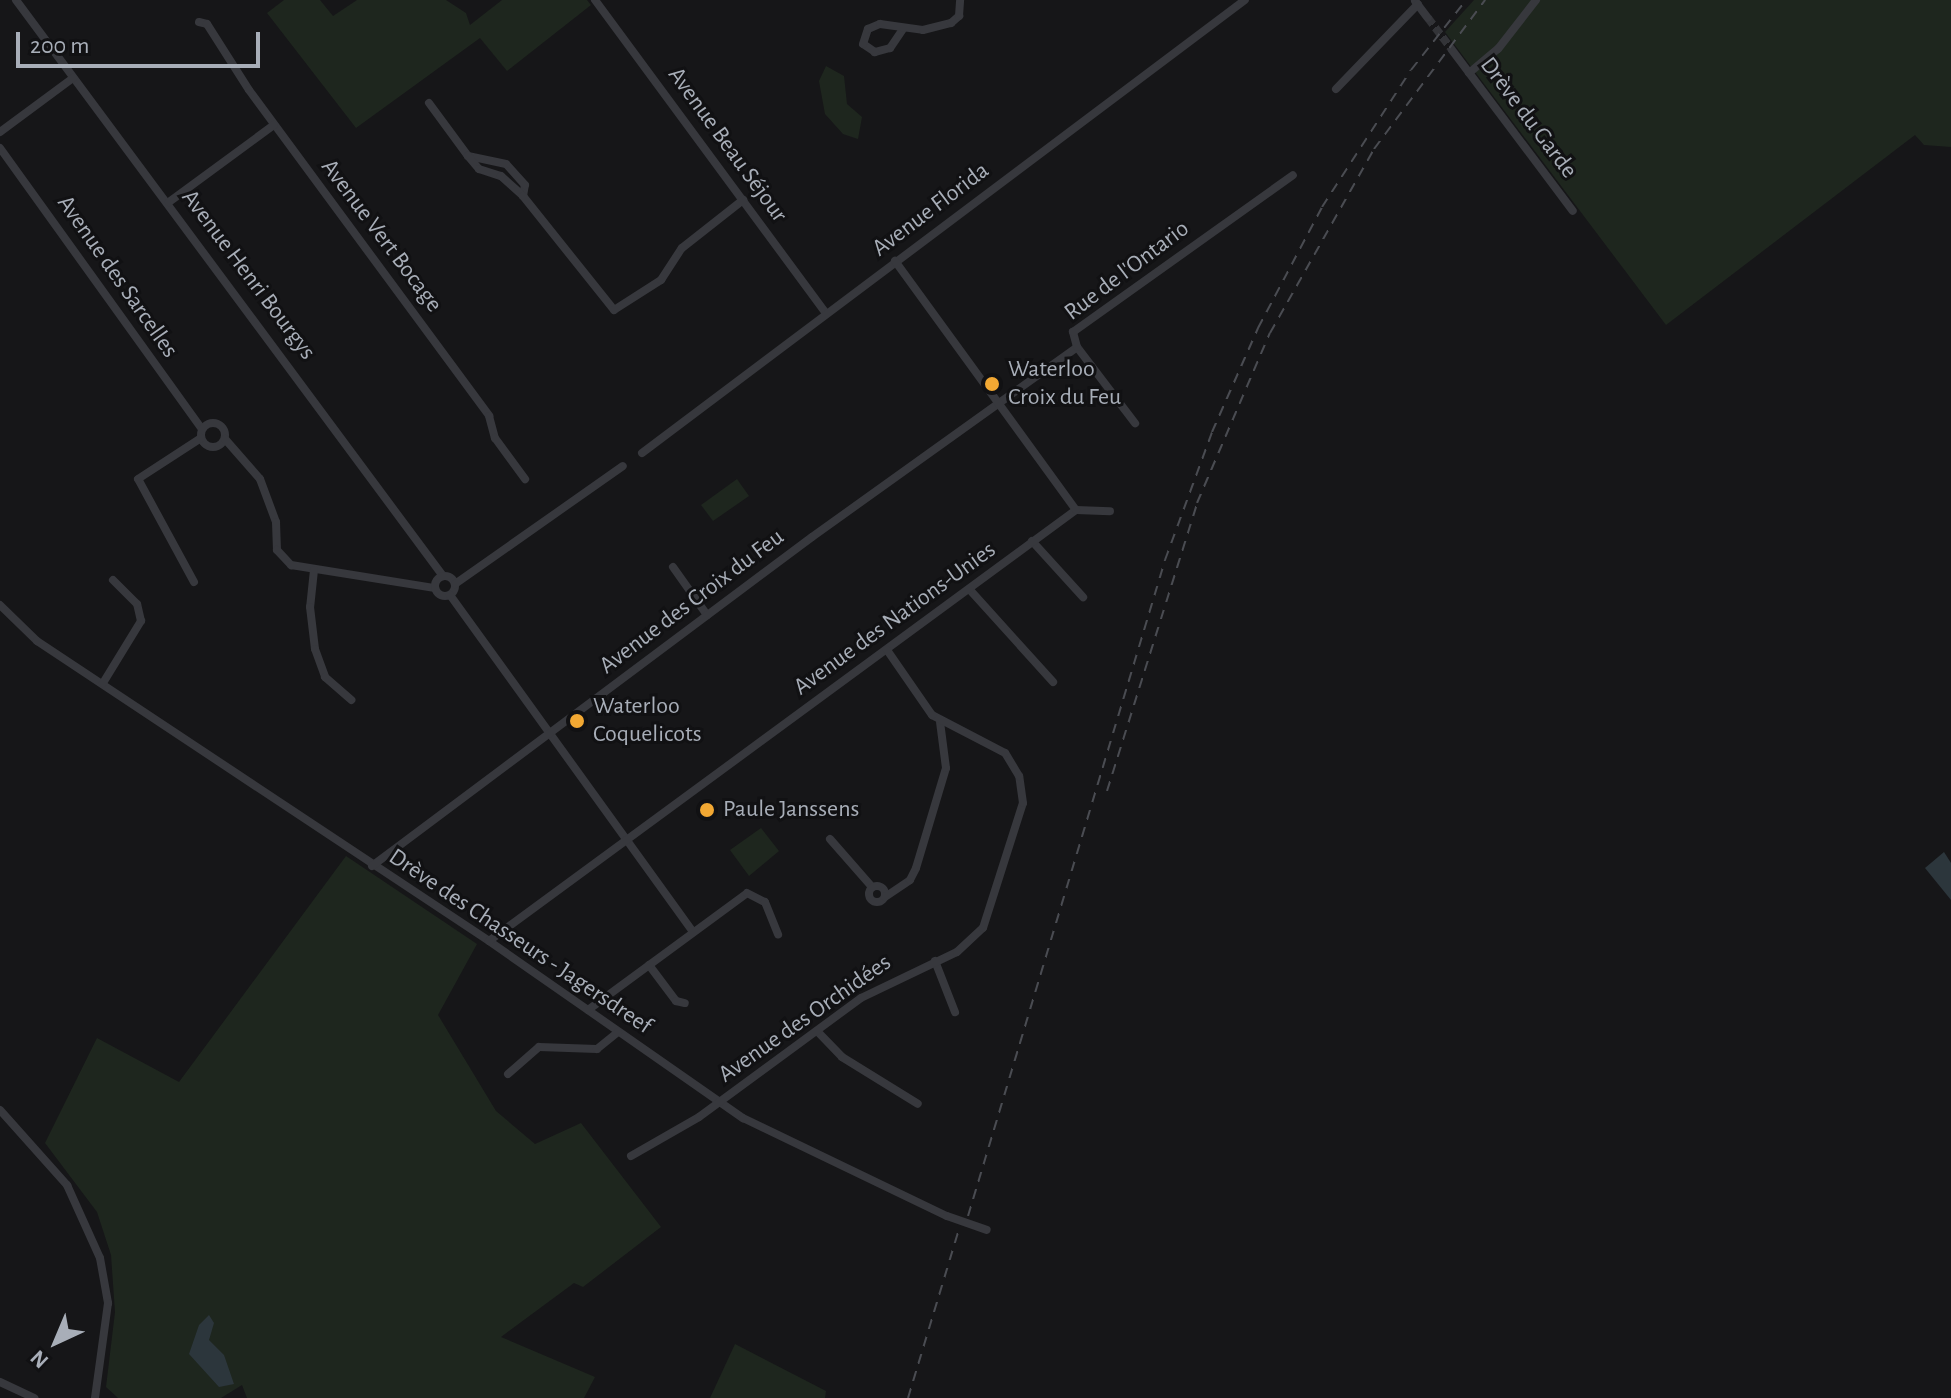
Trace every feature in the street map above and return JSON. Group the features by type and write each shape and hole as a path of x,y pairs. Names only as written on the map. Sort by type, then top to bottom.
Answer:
{"street":[{"name":"Avenue Henri Bourgys","path":"17,0 443,576"},
{"name":"Avenue Beau Séjour","path":"595,0 826,313"},
{"path":"903,29 890,48 875,52 863,44 863,36 873,27 903,29 951,23 959,16 960,0"},
{"name":"Avenue Florida","path":"642,453 1245,0"},
{"path":"1469,73 1498,49 1536,0"},
{"path":"1336,89 1416,2 1428,18"},
{"name":"Avenue Vert Bocage","path":"199,22 207,24 274,125 489,416 495,438 525,479"},
{"name":"Drève du Garde","path":"1452,50 1573,211"},
{"path":"0,132 73,78"},
{"path":"429,103 479,169 501,176 523,196 614,310 661,280 682,248 743,200"},
{"path":"169,202 274,125"},
{"name":"Avenue des Sarcelles","path":"0,148 202,434"},
{"path":"468,156 506,164 525,185 523,196"},
{"path":"501,176 506,164"},
{"name":"Rue de l'Ontario","path":"1001,403 1077,347 1073,332 1293,175"},
{"path":"895,261 1076,510 1110,511"},
{"path":"1077,347 1135,423"},
{"name":"Avenue des Croix du Feu","path":"372,866 707,615 1001,403"},
{"path":"194,582 138,479 216,423 265,489 282,559 314,570 435,588 441,596 450,595"},
{"path":"202,434 211,447 225,439"},
{"path":"450,595 455,584 623,466"},
{"name":"Avenue des Nations-Unies","path":"489,941 1076,510"},
{"path":"1032,541 1083,597"},
{"path":"673,567 707,615"},
{"path":"314,570 310,607 315,649 325,677 351,700"},
{"path":"435,588 443,576 455,584"},
{"path":"103,683 141,621 137,604 113,580"},
{"path":"970,590 1053,682"},
{"path":"450,595 548,736 692,931"},
{"name":"Drève des Chasseurs - Jagersdreef","path":"0,605 51,650 489,941 743,1118 947,1216 987,1230"},
{"name":"Avenue des Orchidées","path":"631,1156 721,1101 885,983 957,952 983,928 1023,803 1016,766 1005,753 940,722 887,650"},
{"path":"940,722 947,752"},
{"path":"830,839 872,887 882,888 885,897 910,880 916,868 947,752 961,732"},
{"path":"588,1010 747,893 765,902 778,935"},
{"path":"935,961 955,1012"},
{"path":"649,965 676,1001 685,1003"},
{"path":"817,1031 842,1057 918,1104"},
{"path":"508,1074 539,1047 597,1049 618,1032"},
{"path":"0,1110 67,1185 100,1258 108,1303 95,1398"},
{"path":"0,1382 34,1398"}],"shaded area":[{"path":"284,0 320,0 333,16 357,0 446,0 466,13 470,25 502,0 587,0 591,5 507,71 480,38 356,128 267,13"},
{"path":"1474,0 1951,0 1951,147 1924,145 1915,135 1666,325 1445,32"},
{"path":"826,66 844,76 847,104 862,117 858,139 843,134 825,114 819,81"},
{"path":"737,479 749,496 713,521 701,505"},
{"path":"761,828 779,851 749,876 730,850"},
{"path":"1944,852 1951,863 1951,900 1925,868"},
{"path":"346,856 477,944 438,1015 496,1111 535,1144 581,1123 661,1227 583,1287 574,1283 501,1337 595,1377 584,1398 247,1398 242,1385 221,1398 118,1398 106,1387 115,1312 111,1255 97,1212 45,1143 97,1038 179,1082"},
{"path":"209,1315 214,1323 209,1340 224,1355 234,1384 219,1387 189,1354 199,1325"},
{"path":"735,1344 826,1391 825,1398 710,1398"}],"tunnel":[{"path":"1428,18 1452,50"}],"railway":[{"path":"968,1216 1165,560 1212,432 1258,328 1322,207 1411,70 1466,0"},
{"path":"1107,791 1197,503 1270,333 1374,149 1485,0"},
{"path":"908,1398 959,1229"}],"place":[{"name":"Waterloo Croix du Feu","path":"992,384"},
{"name":"Waterloo Coquelicots","path":"577,721"},
{"name":"Paule Janssens","path":"707,810"}]}
